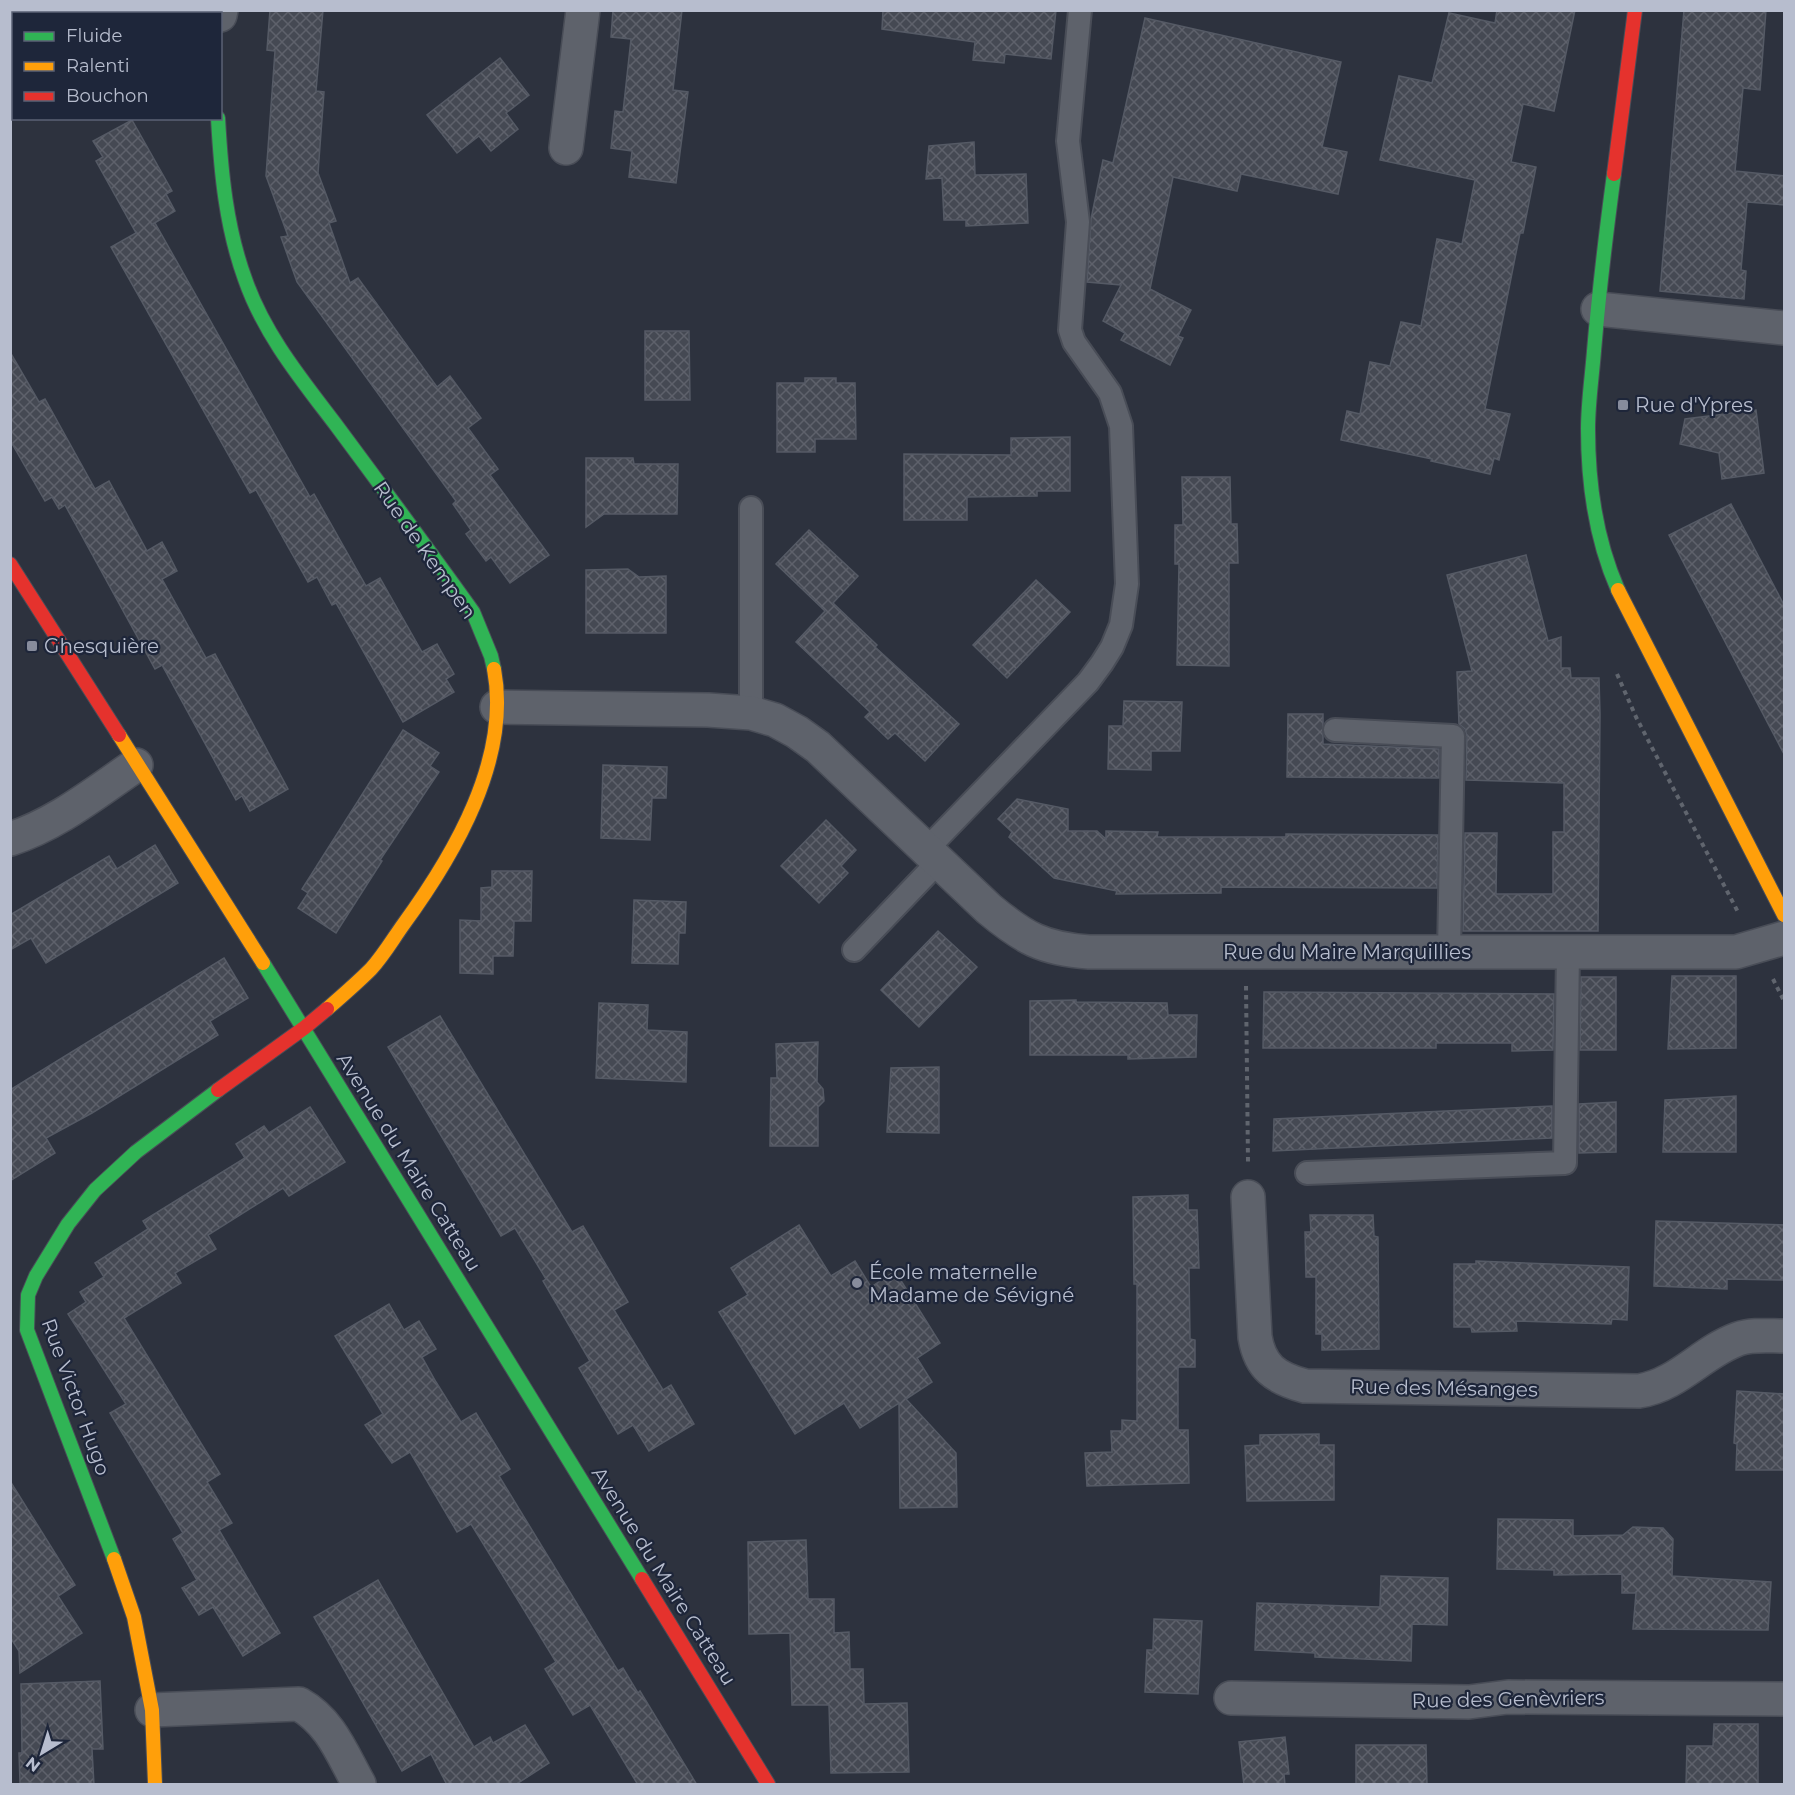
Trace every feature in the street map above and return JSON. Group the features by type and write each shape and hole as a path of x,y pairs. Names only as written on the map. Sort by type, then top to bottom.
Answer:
{"street":[{"path":"566,148 583,10"},
{"path":"1635,10 1598,309 1588,427 1590,477 1599,530 1611,574 1621,597 1785,915"},
{"name":"Rue de Kempen","path":"218,120 224,187 230,223 243,275 253,300 265,324 293,367 473,612 491,656 496,682 497,706 491,755 473,809 425,895 372,968 304,1028"},
{"path":"1598,309 1785,328"},
{"name":"Avenue du Maire Catteau","path":"10,564 304,1028 768,1785"},
{"name":"Rue du Maire Marquillies","path":"497,706 708,710 751,714 775,720 818,747 1009,926 1048,947 1089,952 1736,951 1785,938"},
{"path":"10,839 27,834 58,817 136,765"},
{"name":"Rue Victor Hugo","path":"155,1785 152,1710 134,1617 27,1330 28,1295 36,1276 68,1224 95,1190 114,1171 208,1097 304,1028"},
{"name":"Rue des Mésanges","path":"1248,1197 1257,1351 1264,1364 1276,1375 1297,1384 1639,1391 1653,1389 1669,1382 1710,1353 1740,1338 1785,1336"},
{"name":"Rue des Genèvriers","path":"1231,1698 1469,1702 1508,1697 1785,1699"},
{"path":"152,1710 299,1704 313,1712 323,1722 359,1785"}],"lane":[{"path":"854,950 932,856 1088,682 1112,647 1124,609 1127,584 1121,426 1110,393 1074,342 1070,330 1078,222 1068,141 1080,10"},
{"path":"751,508 751,714"},
{"path":"1335,730 1454,736 1449,952"},
{"path":"1307,1173 1565,1163 1568,952"}],"path":[{"path":"1246,952 1248,1197"}],"building":[{"path":"270,10 323,10 316,91 324,92 318,173 336,221 329,223 350,283 358,278 437,387 450,376 481,418 468,428 498,469 490,475 549,555 510,583 491,557 486,561 466,534 471,530 453,504 456,501 297,282 281,237 288,236 266,176 275,51 267,50"},
{"path":"613,10 682,10 673,90 688,92 676,183 629,177 632,151 611,148 615,111 623,112 631,39 611,37"},
{"path":"883,10 1056,10 1051,59 1005,54 1004,63 973,60 975,42 882,29"},
{"path":"1497,10 1575,10 1554,111 1523,104 1511,162 1536,167 1523,233 1520,233 1485,409 1510,414 1499,460 1494,458 1490,474 1341,440 1347,411 1360,414 1370,362 1390,366 1401,322 1421,326 1437,239 1462,244 1475,180 1380,160 1399,76 1432,83 1449,13 1495,23"},
{"path":"1684,10 1766,10 1760,90 1743,88 1735,171 1785,176 1785,205 1747,202 1741,270 1746,271 1744,299 1660,291"},
{"path":"1145,18 1341,62 1322,147 1347,152 1338,194 1241,174 1237,191 1173,177 1150,289 1191,310 1178,336 1183,338 1170,365 1121,340 1125,333 1103,321 1121,285 1087,282 1091,219 1103,160 1113,163"},
{"path":"500,58 529,95 506,113 518,129 491,151 479,136 457,153 427,115"},
{"path":"132,120 172,191 166,194 175,211 151,225 155,223 310,497 314,494 366,586 380,578 422,652 437,644 454,674 446,679 454,692 403,722 336,603 332,605 317,577 308,582 256,490 250,493 111,247 136,233 96,161 103,157 93,141"},
{"path":"974,142 975,175 1026,174 1028,223 966,226 966,220 944,220 942,178 926,179 929,146"},
{"path":"645,331 689,331 690,400 645,400"},
{"path":"10,352 39,402 45,399 95,489 109,481 147,551 162,542 170,557 177,571 162,579 206,658 215,654 288,789 250,811 242,796 236,800 162,665 155,669 65,505 59,509 52,497 45,501 10,440"},
{"path":"805,378 836,378 836,383 855,383 856,439 815,439 815,452 777,452 777,383 805,383"},
{"path":"1756,410 1764,473 1722,479 1719,453 1680,444 1685,419"},
{"path":"1070,437 1070,491 1037,491 1037,496 967,497 967,520 904,520 904,454 1011,455 1011,438"},
{"path":"586,458 633,458 634,464 678,464 677,514 604,514 586,527"},
{"path":"1182,477 1230,477 1231,524 1237,524 1238,563 1229,563 1229,666 1177,665 1179,564 1175,564 1175,525 1183,525"},
{"path":"1731,504 1785,607 1785,756 1669,535"},
{"path":"809,530 858,576 833,603 877,645 875,647 959,724 925,761 895,733 888,739 865,717 870,712 796,642 825,611 776,564"},
{"path":"1526,555 1548,641 1561,637 1561,668 1570,668 1571,678 1599,678 1598,931 1463,931 1465,833 1497,833 1496,894 1553,894 1553,832 1564,832 1564,783 1466,780 1467,736 1465,729 1459,724 1457,672 1472,671 1447,575"},
{"path":"628,569 639,577 666,576 666,633 586,633 586,570"},
{"path":"1036,580 1070,612 1007,678 973,645"},
{"path":"1124,701 1182,702 1180,751 1151,751 1151,770 1108,769 1109,726 1123,726"},
{"path":"1288,714 1323,714 1323,744 1439,749 1439,778 1287,777"},
{"path":"403,730 439,753 430,766 439,772 380,860 382,861 336,933 298,908 308,893 302,889"},
{"path":"603,765 667,767 666,798 652,798 650,840 601,838"},
{"path":"1017,799 1068,809 1068,831 1097,831 1106,839 1106,831 1158,832 1157,837 1286,837 1286,834 1438,835 1437,888 1221,887 1221,893 1116,894 1117,891 1054,878 1009,837 1012,832 998,819"},
{"path":"826,820 856,850 841,866 848,873 819,903 781,866"},
{"path":"155,845 178,883 46,963 31,938 10,950 10,915 109,856 117,869"},
{"path":"492,871 532,871 531,921 514,921 513,956 493,956 493,974 460,973 460,920 481,921 481,888 492,887"},
{"path":"634,900 686,902 685,933 679,933 678,964 632,963"},
{"path":"938,931 977,967 919,1027 881,990"},
{"path":"224,958 248,998 210,1021 218,1035 92,1113 46,1138 55,1153 10,1181 10,1090"},
{"path":"1672,976 1736,976 1736,1048 1668,1049"},
{"path":"1581,977 1616,977 1616,1050 1580,1050"},
{"path":"1264,992 1554,994 1553,1050 1512,1051 1512,1043 1436,1043 1436,1048 1263,1048"},
{"path":"1076,1000 1076,1002 1167,1003 1168,1015 1197,1015 1196,1057 1128,1059 1128,1055 1030,1055 1030,1001"},
{"path":"599,1003 648,1005 647,1030 687,1032 686,1082 596,1078"},
{"path":"440,1016 572,1232 583,1226 628,1302 614,1310 663,1390 671,1385 694,1424 649,1451 633,1425 618,1434 579,1368 590,1361 543,1281 546,1279 515,1228 501,1236 388,1047"},
{"path":"818,1042 817,1082 823,1089 824,1101 818,1107 818,1146 770,1146 771,1078 777,1078 776,1044"},
{"path":"939,1067 939,1133 887,1132 891,1068"},
{"path":"1736,1096 1736,1152 1663,1152 1665,1100"},
{"path":"1616,1102 1616,1152 1579,1153 1579,1104"},
{"path":"1552,1106 1552,1138 1273,1151 1274,1119"},
{"path":"310,1107 345,1162 289,1196 283,1188 208,1235 216,1249 175,1273 181,1283 124,1318 220,1474 207,1482 232,1523 219,1530 280,1633 243,1656 213,1607 199,1615 182,1588 197,1580 173,1539 183,1533 110,1413 126,1404 68,1314 86,1302 80,1292 104,1277 95,1263 148,1229 143,1221 245,1158 236,1144 264,1126 269,1133"},
{"path":"1188,1195 1188,1210 1197,1210 1199,1268 1189,1268 1190,1339 1195,1340 1195,1367 1178,1367 1178,1430 1188,1430 1189,1483 1087,1486 1085,1453 1112,1452 1111,1431 1122,1431 1122,1420 1137,1421 1137,1284 1134,1284 1133,1197"},
{"path":"1310,1215 1373,1215 1374,1236 1378,1237 1379,1349 1322,1350 1322,1334 1316,1334 1316,1277 1306,1277 1305,1232 1311,1232"},
{"path":"1656,1221 1785,1225 1785,1280 1727,1279 1727,1289 1654,1286"},
{"path":"799,1225 831,1276 855,1261 871,1287 895,1271 940,1343 917,1358 932,1382 906,1399 956,1453 957,1507 900,1508 899,1403 860,1428 844,1403 795,1434 719,1312 748,1295 731,1268"},
{"path":"1476,1261 1629,1267 1627,1320 1612,1319 1611,1324 1516,1321 1517,1331 1472,1332 1471,1327 1454,1327 1454,1264 1476,1264"},
{"path":"389,1304 404,1330 419,1321 436,1349 422,1357 436,1382 461,1422 476,1413 510,1469 499,1476 618,1671 623,1668 638,1693 640,1691 697,1785 638,1785 590,1705 573,1715 545,1669 556,1662 471,1524 457,1532 410,1452 392,1463 365,1425 383,1414 335,1336"},
{"path":"1737,1391 1785,1394 1785,1470 1736,1470 1737,1444 1734,1443"},
{"path":"1319,1434 1319,1445 1334,1445 1334,1500 1247,1501 1245,1446 1260,1445 1260,1435"},
{"path":"10,1481 75,1585 58,1596 82,1633 20,1673 19,1651 10,1637"},
{"path":"1498,1519 1573,1520 1573,1536 1623,1535 1633,1527 1663,1528 1673,1539 1672,1576 1771,1582 1768,1630 1633,1629 1636,1593 1622,1593 1622,1574 1554,1575 1554,1570 1497,1569"},
{"path":"806,1540 808,1599 834,1599 834,1633 849,1632 850,1669 863,1669 864,1704 907,1703 909,1772 831,1773 829,1705 792,1705 790,1633 749,1634 748,1542"},
{"path":"1381,1576 1448,1578 1447,1625 1412,1624 1411,1661 1315,1657 1315,1653 1255,1650 1257,1603 1380,1607"},
{"path":"378,1580 474,1747 490,1737 493,1743 525,1725 549,1763 515,1785 447,1785 431,1754 402,1771 314,1617"},
{"path":"1154,1619 1202,1621 1198,1694 1145,1692 1147,1650 1153,1650"},
{"path":"100,1681 103,1749 92,1749 94,1785 20,1783 21,1684"},
{"path":"1714,1724 1758,1724 1758,1785 1686,1785 1687,1746 1713,1746"},
{"path":"1285,1737 1289,1774 1284,1774 1285,1785 1244,1785 1239,1742"},
{"path":"1356,1745 1426,1745 1427,1785 1356,1785"}],"traffic: fast":[{"path":"218,120 223,179 233,240 245,279 262,319 297,373 473,612 494,669"},
{"path":"1614,174 1598,307 1588,429 1595,511 1604,551 1618,590"},
{"path":"263,963 642,1579"},
{"path":"114,1559 27,1330 28,1295 36,1276 68,1224 95,1190 136,1152 218,1090"}],"traffic: slow":[{"path":"1618,590 1784,915"},
{"path":"327,1009 380,959 422,898 459,837 486,771 494,737 497,703 494,669"},
{"path":"119,735 263,963"},
{"path":"114,1559 134,1617 152,1710 155,1784"}],"traffic: jam":[{"path":"1614,174 1635,10"},
{"path":"10,564 119,735"},
{"path":"218,1090 327,1009"},
{"path":"642,1579 768,1784"}],"place":[{"name":"Rue d'Ypres","path":"1623,405"},
{"name":"Ghesquière","path":"32,646"},
{"name":"École maternelle Madame de Sévigné","path":"857,1283"}]}
